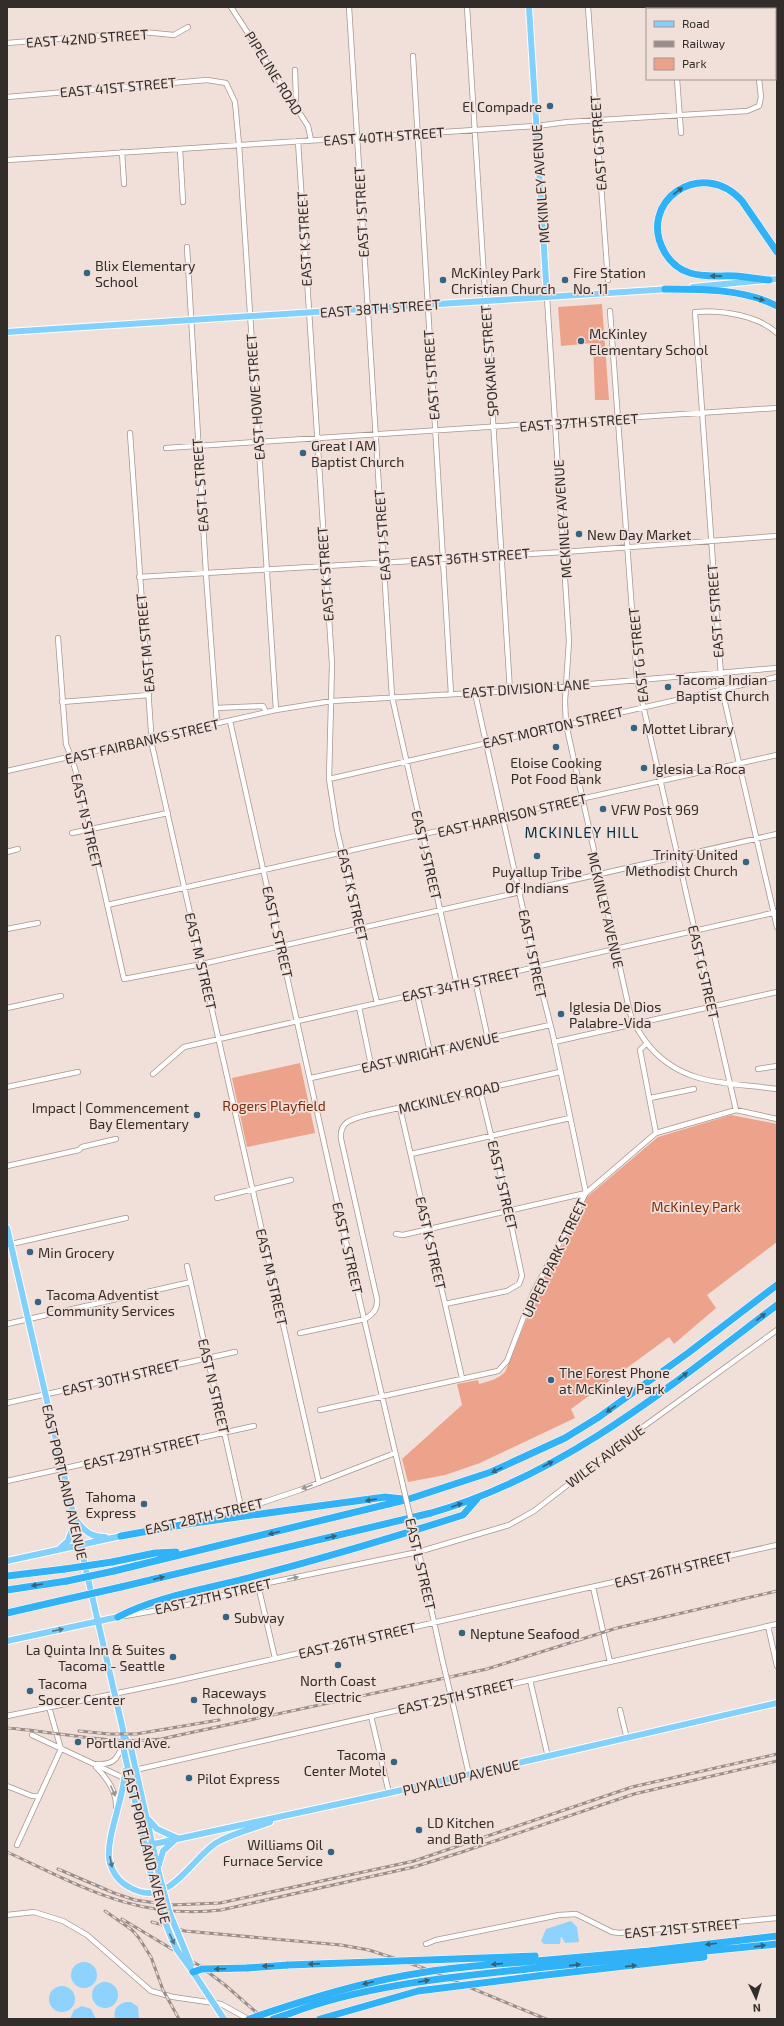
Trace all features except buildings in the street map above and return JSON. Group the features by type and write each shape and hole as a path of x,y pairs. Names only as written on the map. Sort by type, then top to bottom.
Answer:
{"highway":[{"path":"769,280 697,275 680,269 671,261 661,244 658,227 660,213 671,196 686,185 705,182 719,184 736,194 742,201 777,252"},
{"path":"665,289 741,294 766,301 777,306"},
{"path":"688,1353 777,1281"},
{"path":"7,1590 114,1571 192,1551 267,1535 409,1499 491,1472 566,1438 599,1417 688,1353 777,1285"},
{"path":"7,1613 431,1513 479,1497 582,1446 614,1427 777,1304"},
{"path":"121,1536 187,1524 384,1497 409,1499"},
{"path":"118,1617 174,1597 317,1560 463,1515 479,1497"},
{"path":"7,1576 112,1562 155,1553 192,1551"},
{"path":"7,1608 72,1598"},
{"path":"273,2019 302,2008 396,1986 441,1978 613,1954 777,1936"},
{"path":"248,2019 312,1997 388,1978 454,1968 685,1960 744,1948 777,1944"},
{"path":"193,1972 202,1970 321,1963 536,1965"},
{"path":"320,2019 418,1991 536,1965"}],"main road":[{"name":"MCKINLEY AVENUE","path":"529,7 547,297"},
{"name":"EAST 38TH STREET","path":"7,332 665,289 777,279"},
{"name":"EAST PORTLAND AVENUE","path":"7,1228 9,1245 125,1737 131,1748 170,1914 193,1972"},
{"path":"75,1520 82,1529 91,1535 113,1538"},
{"path":"56,1550 68,1541 75,1520"},
{"name":"EAST 28TH STREET","path":"7,1561 121,1536"},
{"name":"EAST 27TH STREET","path":"7,1641 118,1617"},
{"name":"PUYALLUP AVENUE","path":"145,1846 469,1775 777,1703"},
{"name":"EAST PORTLAND AVENUE","path":"125,1737 124,1750 128,1780 160,1909 170,1937 177,1950 224,2019"},
{"path":"128,1780 122,1796 109,1852 113,1871 126,1886 137,1891 149,1893 162,1891 173,1884 208,1849 218,1842 286,1816"},
{"path":"147,1817 158,1829 177,1838 163,1851 159,1871"}],"street":[{"name":"PIPELINE ROAD","path":"231,7 308,126 311,140"},
{"name":"EAST J STREET","path":"349,7 392,697 405,761 457,985"},
{"name":"SPOKANE STREET","path":"467,7 510,691"},
{"name":"EAST G STREET","path":"588,7 608,280"},
{"name":"EAST 42ND STREET","path":"7,43 143,32 174,35 188,27"},
{"name":"EAST I STREET","path":"413,56 426,305 451,694"},
{"path":"294,105 296,99 295,70"},
{"name":"EAST 41ST STREET","path":"7,97 207,80 223,81 228,85"},
{"path":"677,80 681,133"},
{"name":"EAST 40TH STREET","path":"7,160 536,126 680,114 746,111 759,106 761,97 760,80"},
{"name":"EAST HOWE STREET","path":"228,85 235,102 239,145 276,710"},
{"name":"EAST K STREET","path":"298,141 324,566 332,664 329,779 343,853 377,1003"},
{"path":"180,149 183,202"},
{"path":"122,152 124,184"},
{"name":"EAST L STREET","path":"187,247 190,320 217,724"},
{"name":"MCKINLEY AVENUE","path":"547,297 569,641 566,686 566,724 581,799 623,986 635,1024 647,1043 664,1062 679,1071 698,1078 777,1089"},
{"name":"EAST G STREET","path":"610,311 638,679 643,707 736,1110"},
{"name":"EAST F STREET","path":"777,334 764,324 749,319 731,315 695,312 710,541 722,690 775,913 777,927"},
{"name":"EAST 37TH STREET","path":"166,448 618,420 777,408"},
{"name":"EAST M STREET","path":"130,433 139,577 152,738 252,1190 319,1483"},
{"name":"EAST 36TH STREET","path":"139,577 564,552 777,536"},
{"name":"EAST N STREET","path":"58,638 66,744 82,793 124,979 202,964"},
{"name":"EAST DIVISION LANE","path":"276,710 332,701 510,691 777,668"},
{"name":"EAST MORTON STREET","path":"329,779 486,742 777,677"},
{"name":"EAST I STREET","path":"475,693 536,968 554,1042 586,1193"},
{"path":"62,702 149,695"},
{"path":"216,708 263,706 266,712"},
{"name":"EAST FAIRBANKS STREET","path":"7,771 276,710"},
{"name":"EAST L STREET","path":"230,721 364,1319 469,1775"},
{"name":"EAST HARRISON STREET","path":"107,905 777,755"},
{"path":"72,833 168,813"},
{"path":"202,964 777,834"},
{"path":"7,852 18,849"},
{"name":"EAST 34TH STREET","path":"153,1074 184,1047 775,913"},
{"path":"7,929 38,923"},
{"path":"475,980 488,1039"},
{"path":"554,1042 777,992"},
{"path":"417,994 430,1052"},
{"path":"7,1008 61,996"},
{"path":"359,1007 371,1065"},
{"name":"EAST WRIGHT AVENUE","path":"310,1078 550,1025"},
{"path":"647,1043 640,1050 656,1133"},
{"path":"758,1069 777,1066"},
{"path":"7,1087 78,1072"},
{"name":"MCKINLEY ROAD","path":"364,1319 374,1313 378,1302 341,1139 342,1128 345,1122 560,1072"},
{"path":"650,1098 694,1089"},
{"name":"EAST J STREET","path":"445,1304 507,1291 516,1287 521,1281 522,1271 480,1090"},
{"name":"EAST K STREET","path":"400,1108 429,1228 462,1378"},
{"name":"UPPER PARK STREET","path":"462,1378 493,1372 502,1368 510,1354 533,1293 586,1193 656,1133 736,1110 777,1119"},
{"path":"411,1154 570,1118"},
{"path":"7,1166 79,1150 82,1147 116,1139"},
{"path":"217,1198 291,1180"},
{"path":"396,1234 403,1235 586,1193"},
{"path":"9,1245 126,1218"},
{"name":"EAST N STREET","path":"187,1266 242,1507"},
{"path":"7,1324 191,1282"},
{"path":"300,1333 364,1319"},
{"name":"WILEY AVENUE","path":"418,1552 509,1525 523,1518 636,1432 777,1330"},
{"name":"EAST 30TH STREET","path":"7,1403 235,1352"},
{"path":"320,1410 462,1378"},
{"name":"EAST 29TH STREET","path":"7,1481 254,1426"},
{"name":"EAST 28TH STREET","path":"121,1536 261,1503 319,1483 395,1453"},
{"name":"EAST 26TH STREET","path":"7,1716 115,1694 777,1545"},
{"name":"EAST 27TH STREET","path":"118,1617 193,1604 258,1585 418,1552"},
{"path":"258,1585 275,1658"},
{"path":"593,1587 610,1662"},
{"name":"EAST 25TH STREET","path":"136,1770 777,1624"},
{"path":"768,1626 777,1666"},
{"path":"530,1680 548,1757"},
{"path":"17,1845 61,1749 49,1707"},
{"path":"620,1710 627,1739"},
{"path":"371,1716 389,1793"},
{"path":"32,1735 128,1780"},
{"path":"94,1764 106,1764 115,1761 119,1756 125,1737"},
{"path":"126,1761 130,1769 136,1770"},
{"path":"94,1764 114,1790 116,1804 115,1824"},
{"path":"7,1786 32,1796 39,1796"},
{"path":"7,1915 34,1912 63,1921 87,1935 151,1990 173,1998 221,2004 248,2019"},
{"name":"EAST 21ST STREET","path":"426,1944 436,1940 523,1922 576,1914 619,1934 777,1918"}],"green space":[{"path":"602,304 609,400 595,400 593,343 561,346 558,307"},
{"name":"Rogers Playfield","path":"300,1063 315,1133 247,1147 232,1078"},
{"name":"McKinley Park","path":"731,1115 777,1124 777,1242 707,1295 716,1308 674,1344 669,1337 571,1409 575,1418 480,1463 445,1475 408,1482 402,1459 462,1405 457,1384 478,1380 479,1384 496,1379 505,1372 541,1284 580,1214 587,1197 658,1137"}],"water":[{"path":"571,1921 577,1927 579,1942 565,1943 561,1936 560,1944 544,1944 541,1941 546,1929"},
{"path":"84,1962 93,1966 97,1975 93,1984 84,1988 75,1984 71,1975 75,1966"},
{"path":"105,1982 114,1986 118,1995 114,2004 105,2008 96,2004 92,1995 96,1986"},
{"path":"62,1986 71,1990 75,1999 71,2008 62,2012 53,2008 49,1999 53,1990"},
{"path":"131,2002 138,2007 139,2019 115,2019 116,2008 120,2004"},
{"path":"82,2006 91,2009 96,2019 70,2019 74,2010"}],"railway":[{"path":"7,1728 103,1739 161,1739 487,1669 617,1628 777,1591"},
{"path":"79,1731 109,1734 136,1734 219,1720"},
{"path":"58,1869 114,1893 135,1900 170,1905 220,1903 414,1861 632,1787 777,1754"},
{"path":"7,1852 85,1888 110,1898 135,1905 162,1910 190,1912 221,1910 414,1867 634,1794 777,1761"},
{"path":"105,1911 132,1930 139,1938 151,1957 163,1990 179,2019"},
{"path":"122,1919 200,1966 225,1985 264,2019"},
{"path":"152,1922 185,1931 341,1945 369,1950 418,1966 546,2019"}],"place":[{"name":"El Compadre","path":"550,106"},
{"name":"Blix Elementary School","path":"87,273"},
{"name":"McKinley Park Christian Church","path":"443,280"},
{"name":"Fire Station No. 11","path":"565,280"},
{"name":"McKinley Elementary School","path":"581,341"},
{"name":"Great I AM Baptist Church","path":"303,453"},
{"name":"New Day Market","path":"579,534"},
{"name":"Tacoma Indian Baptist Church","path":"668,687"},
{"name":"Mottet Library","path":"634,728"},
{"name":"Eloise Cooking Pot Food Bank","path":"556,747"},
{"name":"Iglesia La Roca","path":"644,768"},
{"name":"VFW Post 969","path":"603,809"},
{"name":"Puyallup Tribe Of Indians","path":"537,856"},
{"name":"Trinity United Methodist Church","path":"746,862"},
{"name":"Iglesia De Dios Palabre-Vida","path":"561,1014"},
{"name":"Impact | Commencement Bay Elementary","path":"197,1115"},
{"name":"Min Grocery","path":"30,1252"},
{"name":"Tacoma Adventist Community Services","path":"38,1302"},
{"name":"The Forest Phone at McKinley Park","path":"551,1380"},
{"name":"Tahoma Express","path":"144,1504"},
{"name":"Subway","path":"226,1617"},
{"name":"Neptune Seafood","path":"462,1633"},
{"name":"La Quinta Inn & Suites Tacoma - Seattle","path":"173,1657"},
{"name":"North Coast Electric","path":"338,1665"},
{"name":"Tacoma Soccer Center","path":"30,1691"},
{"name":"Raceways Technology","path":"194,1700"},
{"name":"Portland Ave.","path":"78,1742"},
{"name":"Tacoma Center Motel","path":"394,1762"},
{"name":"Pilot Express","path":"189,1778"},
{"name":"LD Kitchen and Bath","path":"419,1830"},
{"name":"Williams Oil Furnace Service","path":"331,1852"}],"district":[{"name":"MCKINLEY HILL","path":"582,832"}]}
